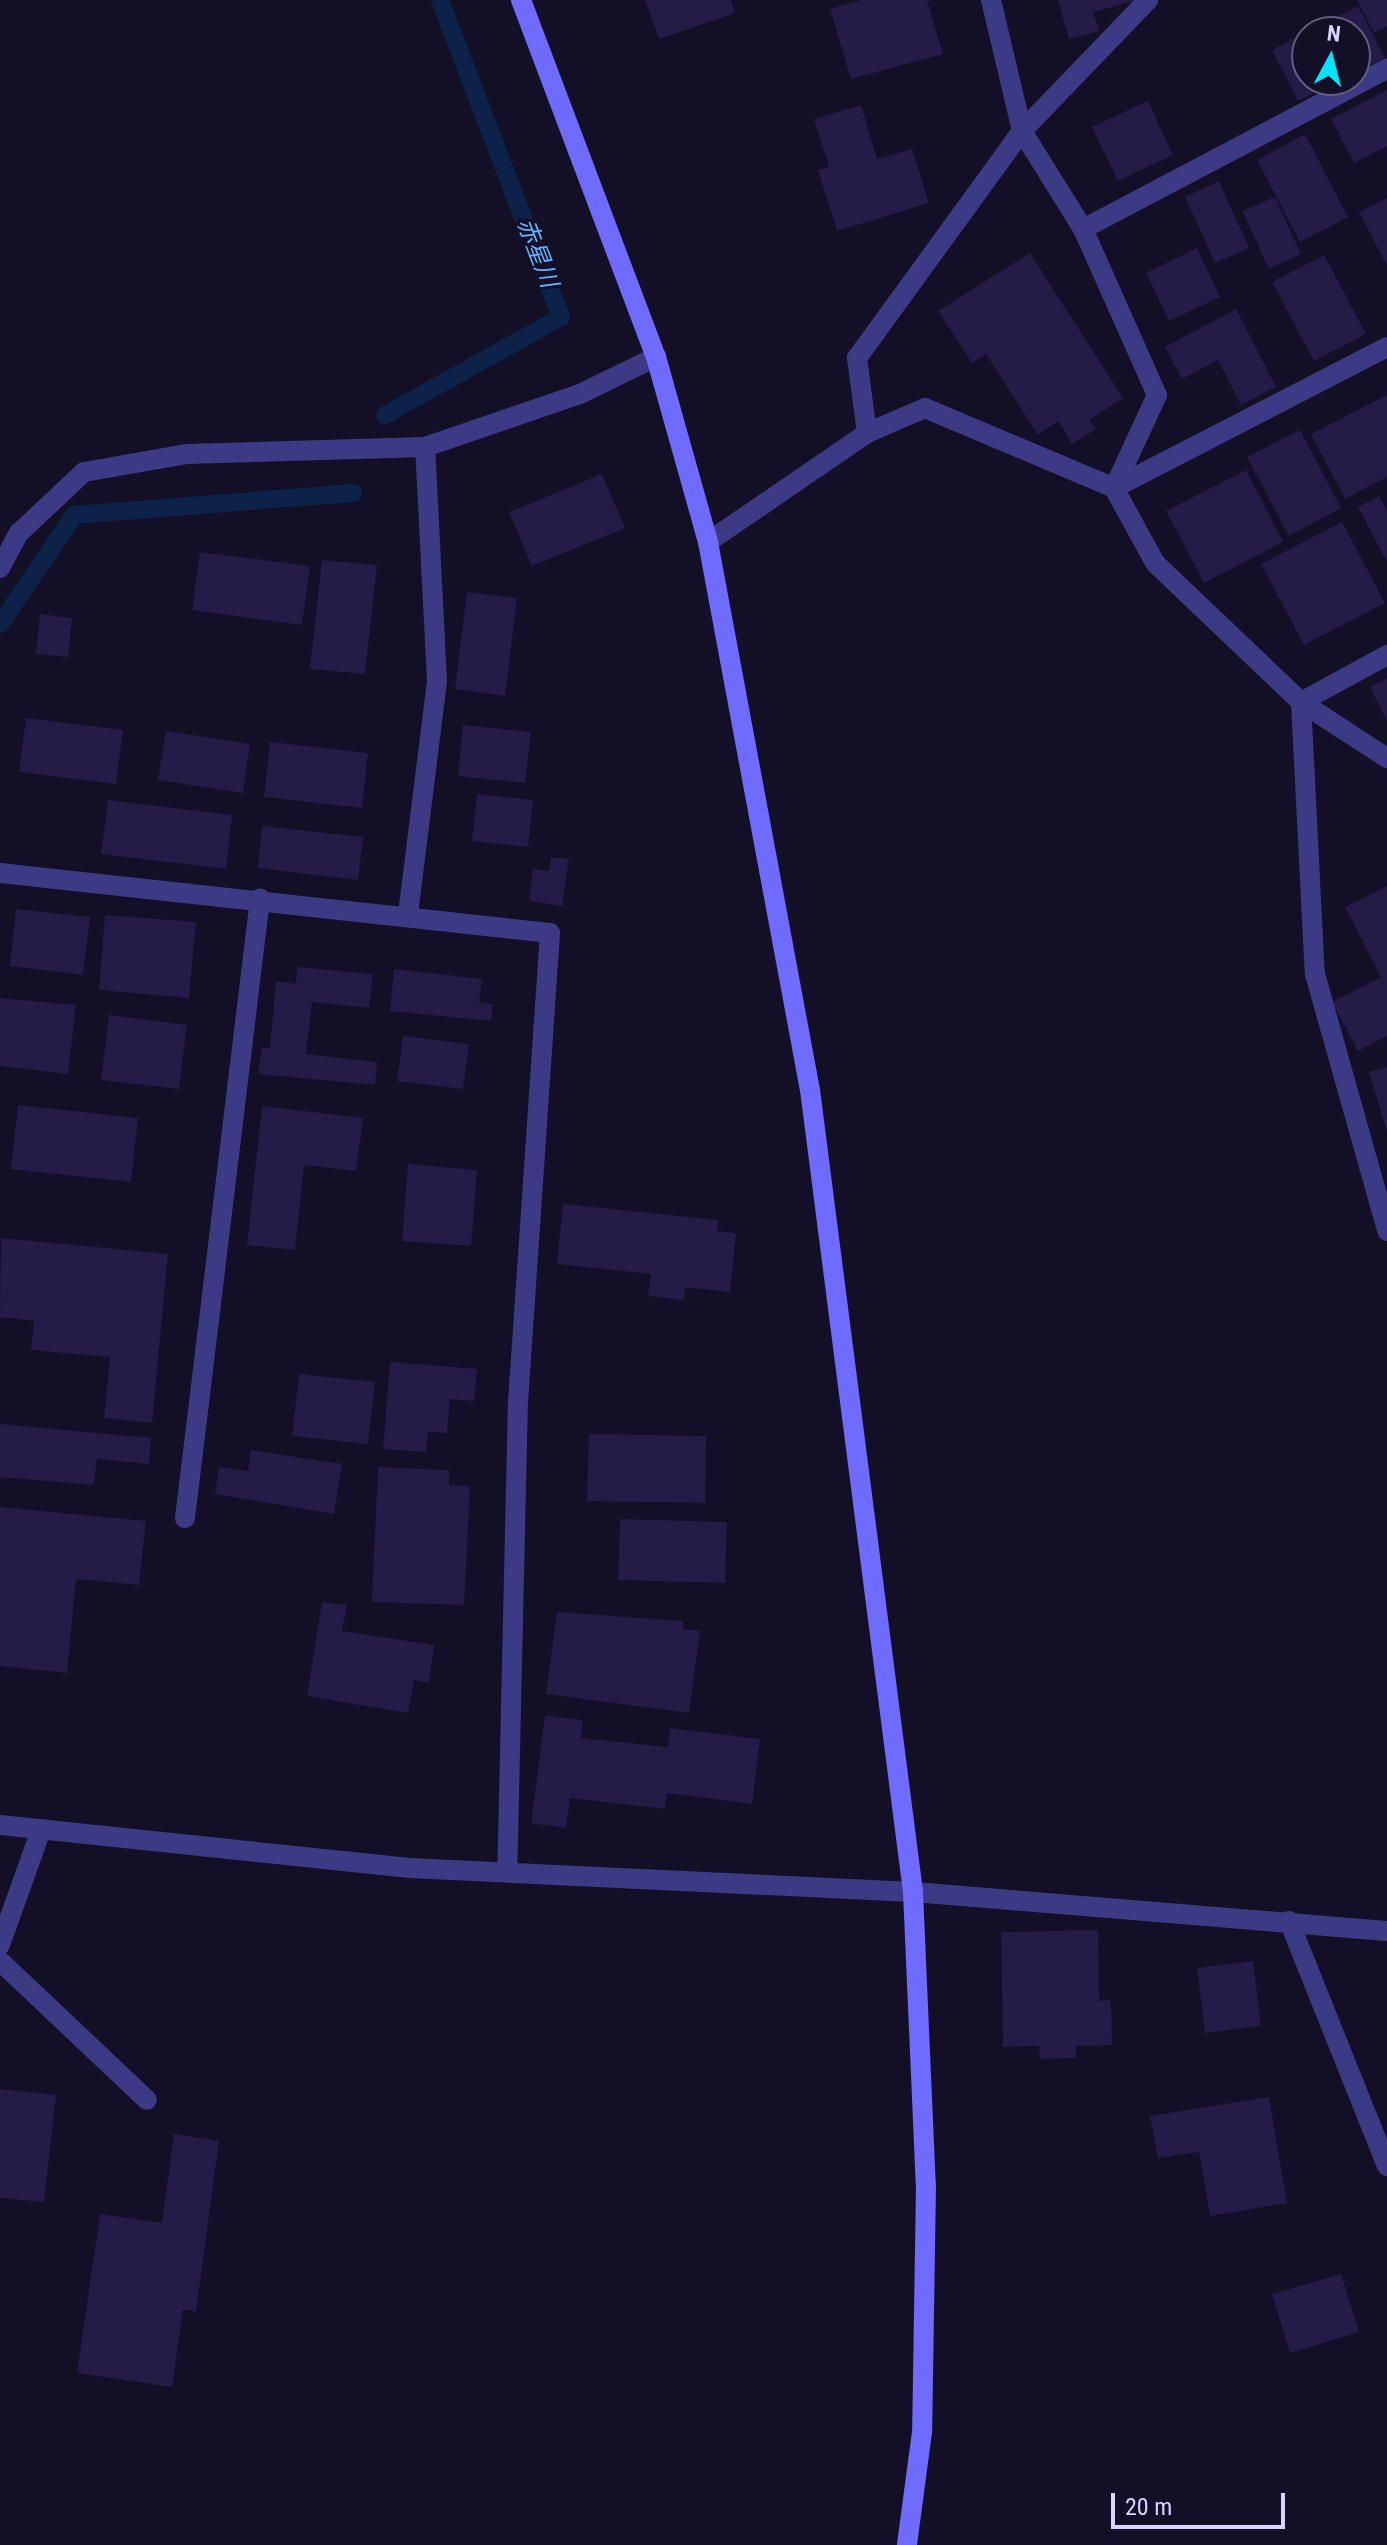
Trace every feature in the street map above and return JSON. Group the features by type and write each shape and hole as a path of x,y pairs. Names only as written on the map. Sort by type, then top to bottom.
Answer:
{"street":[{"path":"521,0 656,357 708,542 810,1090 913,1892 926,2185 922,2432 907,2545"},
{"path":"991,0 1022,131 1083,229 1157,395 1114,488"},
{"path":"867,433 857,358 1022,131 1148,0"},
{"path":"1083,229 1387,69"},
{"path":"1114,488 1387,347"},
{"path":"0,568 19,533 84,472 187,454 425,447 580,394 656,357"},
{"path":"708,542 867,433 925,408 1114,488 1155,563 1301,702 1387,758"},
{"path":"408,914 437,681 425,447"},
{"path":"1301,702 1387,655"},
{"path":"1301,702 1315,974 1387,1231"},
{"path":"0,873 408,914 550,933 518,1399 507,1872"},
{"path":"185,1518 260,899"},
{"path":"0,1825 507,1872 913,1892 1387,1931"},
{"path":"0,1945 41,1830"},
{"path":"1289,1921 1387,2166"},
{"path":"0,1961 147,2100"}],"building":[{"path":"645,0 731,0 735,13 659,39"},
{"path":"861,0 927,0 943,54 851,79 830,9"},
{"path":"1058,0 1134,1 1093,12 1099,31 1069,39"},
{"path":"1357,0 1387,0 1387,26 1374,33 1371,16 1365,16"},
{"path":"1358,6 1363,16 1339,16"},
{"path":"1371,31 1385,58 1371,65"},
{"path":"1291,40 1291,87 1272,50"},
{"path":"1387,90 1387,146 1354,163 1331,119"},
{"path":"1148,101 1173,155 1118,181 1092,127"},
{"path":"861,105 877,159 912,149 929,203 837,231 818,170 829,167 814,119"},
{"path":"1305,134 1348,217 1300,242 1257,160"},
{"path":"1219,181 1249,248 1215,263 1185,197"},
{"path":"1275,197 1301,254 1269,269 1242,211"},
{"path":"1387,198 1387,266 1359,212"},
{"path":"1197,248 1220,297 1169,321 1146,273"},
{"path":"1030,253 1123,398 1089,420 1096,429 1072,444 1058,421 1038,435 986,354 972,363 938,311"},
{"path":"1324,255 1366,334 1314,361 1272,282"},
{"path":"1236,309 1276,387 1241,405 1218,360 1182,379 1165,347"},
{"path":"1387,395 1387,477 1345,499 1311,434"},
{"path":"1300,430 1341,508 1289,536 1247,457"},
{"path":"1246,470 1283,542 1204,583 1166,511"},
{"path":"602,474 625,528 532,566 509,512"},
{"path":"1379,496 1387,511 1387,562 1358,507"},
{"path":"1342,522 1385,603 1304,645 1261,564"},
{"path":"200,552 310,566 302,625 192,610"},
{"path":"322,560 377,565 365,674 310,669"},
{"path":"467,592 517,598 505,696 455,689"},
{"path":"40,614 72,618 68,657 36,654"},
{"path":"1387,678 1387,721 1370,687"},
{"path":"26,718 123,730 116,784 19,772"},
{"path":"463,725 531,732 525,783 458,776"},
{"path":"166,731 250,744 243,793 158,780"},
{"path":"270,742 368,753 362,808 264,797"},
{"path":"477,794 533,800 528,847 472,841"},
{"path":"108,800 232,815 226,869 101,854"},
{"path":"262,826 363,837 358,880 258,868"},
{"path":"551,857 569,859 562,906 529,901 533,869 549,871"},
{"path":"1387,886 1387,1036 1358,1051 1332,1002 1381,977 1345,907"},
{"path":"16,909 90,917 83,975 10,966"},
{"path":"105,915 196,922 189,998 99,990"},
{"path":"297,967 373,974 369,1008 312,1002 306,1054 377,1062 375,1085 258,1074 262,1048 270,1048 276,981 296,984"},
{"path":"394,969 482,979 479,1002 493,1004 491,1021 390,1011"},
{"path":"0,998 76,1005 68,1074 0,1066"},
{"path":"109,1015 187,1025 179,1089 101,1080"},
{"path":"403,1036 469,1044 463,1089 397,1081"},
{"path":"1387,1067 1387,1129 1386,1129 1369,1072"},
{"path":"18,1105 138,1118 131,1182 11,1169"},
{"path":"262,1106 363,1118 356,1171 304,1165 295,1250 247,1245"},
{"path":"408,1164 477,1170 471,1246 402,1241"},
{"path":"563,1204 718,1220 717,1231 736,1233 730,1292 685,1287 684,1300 648,1296 651,1274 557,1264"},
{"path":"1,1238 168,1254 152,1423 104,1418 110,1357 31,1350 34,1321 0,1317"},
{"path":"390,1362 477,1369 474,1401 450,1399 447,1433 428,1432 426,1452 383,1449"},
{"path":"299,1374 375,1382 368,1444 292,1436"},
{"path":"0,1424 151,1438 149,1464 97,1459 94,1485 0,1477"},
{"path":"589,1434 706,1436 705,1503 587,1501"},
{"path":"251,1450 342,1464 334,1514 215,1494 219,1467 248,1471"},
{"path":"378,1467 449,1470 449,1485 470,1486 464,1605 372,1602"},
{"path":"0,1507 146,1521 139,1585 76,1579 67,1673 0,1666"},
{"path":"620,1519 727,1522 725,1583 618,1580"},
{"path":"322,1602 347,1605 342,1631 434,1645 429,1683 414,1680 408,1713 307,1696"},
{"path":"557,1612 683,1621 683,1629 700,1631 689,1713 546,1694"},
{"path":"545,1716 583,1720 581,1738 668,1747 670,1728 760,1739 752,1804 667,1793 665,1809 570,1798 566,1828 531,1823"},
{"path":"1098,1930 1099,2001 1111,2000 1112,2045 1076,2046 1076,2058 1040,2059 1039,2046 1003,2047 1001,1932"},
{"path":"1253,1961 1261,2026 1205,2033 1197,1968"},
{"path":"0,2089 56,2095 44,2202 0,2198"},
{"path":"1269,2097 1287,2203 1210,2216 1199,2152 1158,2158 1150,2116"},
{"path":"174,2134 219,2141 196,2312 183,2309 172,2387 77,2373 100,2214 162,2223"},
{"path":"1341,2274 1359,2332 1290,2353 1272,2294"}],"waterway":[{"name":"赤星川","path":"385,415 561,317 440,0"},
{"name":"赤星川","path":"0,624 74,515 353,493"}]}
